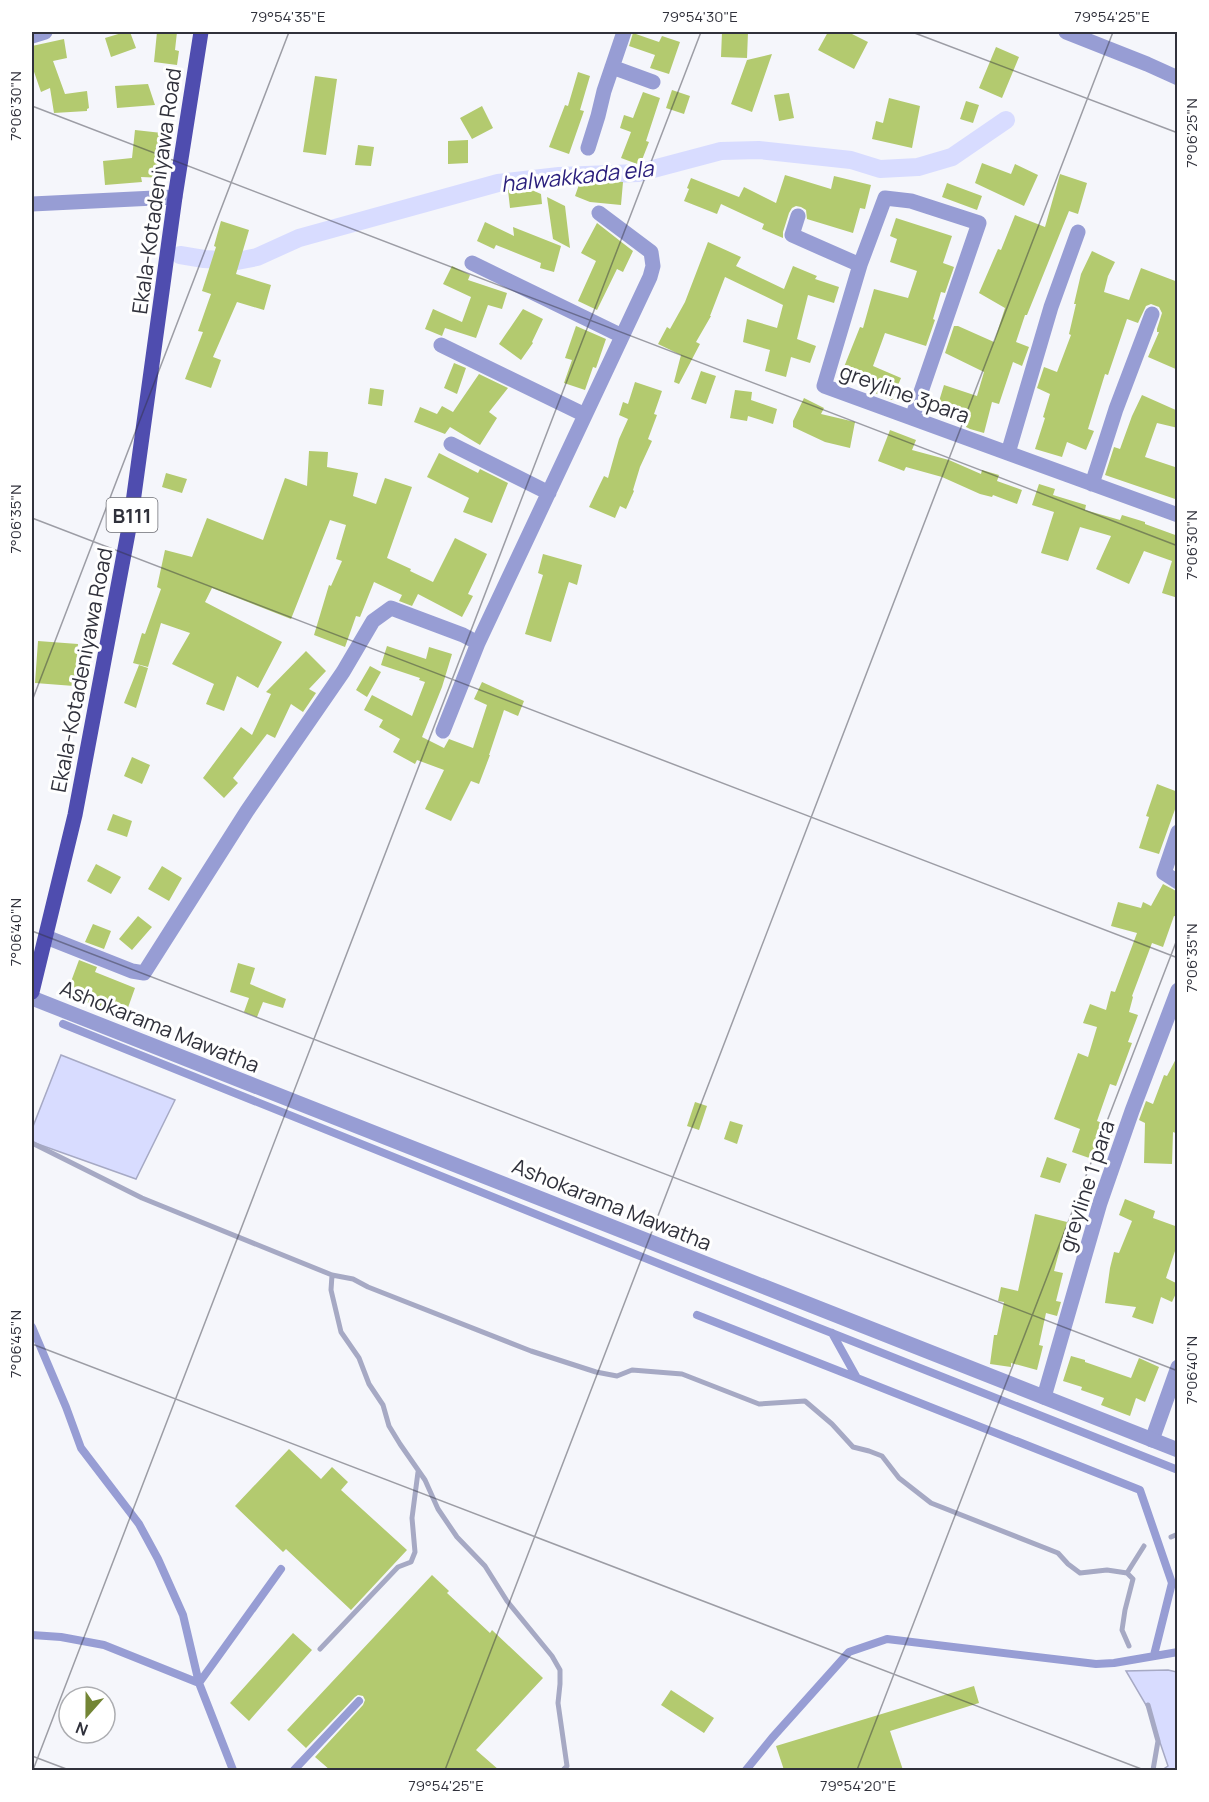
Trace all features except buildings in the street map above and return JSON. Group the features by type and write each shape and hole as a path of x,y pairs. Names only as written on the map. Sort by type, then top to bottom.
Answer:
{"main road":[{"name":"Ekala-Kotadeniyawa Road","path":"32,992 75,815 131,517 175,197 201,32"}],"street":[{"path":"32,36 45,32"},
{"path":"588,148 624,32"},
{"path":"1066,32 1178,78"},
{"path":"612,67 653,82"},
{"path":"32,204 175,197"},
{"path":"798,216 792,235 860,265 885,198 911,201 979,223 912,418"},
{"path":"443,731 478,643 650,277 651,252 599,213"},
{"path":"1008,453 1048,316 1078,232"},
{"path":"472,263 622,336"},
{"name":"greyline 3para","path":"860,265 824,386 1178,515"},
{"path":"1092,484 1116,409 1152,314"},
{"path":"441,345 585,415"},
{"path":"452,444 549,493"},
{"path":"46,938 132,971 144,973 247,811 343,672 373,621 391,608 462,634 478,643"},
{"path":"1178,832 1164,873 1178,882"},
{"name":"greyline 1 para","path":"1044,1397 1100,1203 1178,990"},
{"name":"Ashokarama Mawatha","path":"32,998 1178,1450"},
{"path":"1152,1440 1178,1367"}],"lane":[{"path":"63,1024 832,1334 1178,1470"},
{"path":"697,1315 1140,1490 1172,1583 1154,1655"},
{"path":"32,1327 81,1448 139,1524 158,1559 183,1615 199,1683 233,1770"},
{"path":"832,1334 856,1378"},
{"path":"199,1683 281,1569"},
{"path":"32,1635 62,1637 104,1645 199,1683"},
{"path":"746,1770 849,1652 887,1639 1096,1664 1178,1652"},
{"path":"294,1770 358,1701"}],"water":[{"path":"61,1055 175,1100 136,1179 32,1142 32,1129"},
{"path":"1168,1670 1177,1672 1177,1770 1162,1770 1168,1766 1149,1710 1126,1671"}],"waterway":[{"name":"halwakkada ela","path":"180,255 237,261 257,257 299,238 498,183 559,176 638,173 721,151 759,150 851,160 880,169 918,167 952,157 1006,120"},
{"path":"32,1143 142,1198 332,1275 353,1279 531,1351 596,1372 617,1376 632,1370 682,1374 759,1404 805,1401 832,1424 853,1447 882,1456 899,1478 931,1503 1058,1553 1080,1573 1107,1570 1127,1573 1133,1579 1122,1630 1129,1646"},
{"path":"332,1275 331,1290 341,1332 359,1358 369,1384 383,1405 389,1426 425,1480 438,1509 457,1537 485,1566 507,1601 552,1656 560,1670 558,1703 567,1766 563,1770"},
{"path":"320,1649 398,1567 411,1562 415,1552 412,1518 418,1472"},
{"path":"1171,1537 1178,1534"},
{"path":"1127,1573 1144,1546"},
{"path":"1148,1705 1158,1741 1153,1770"}]}
